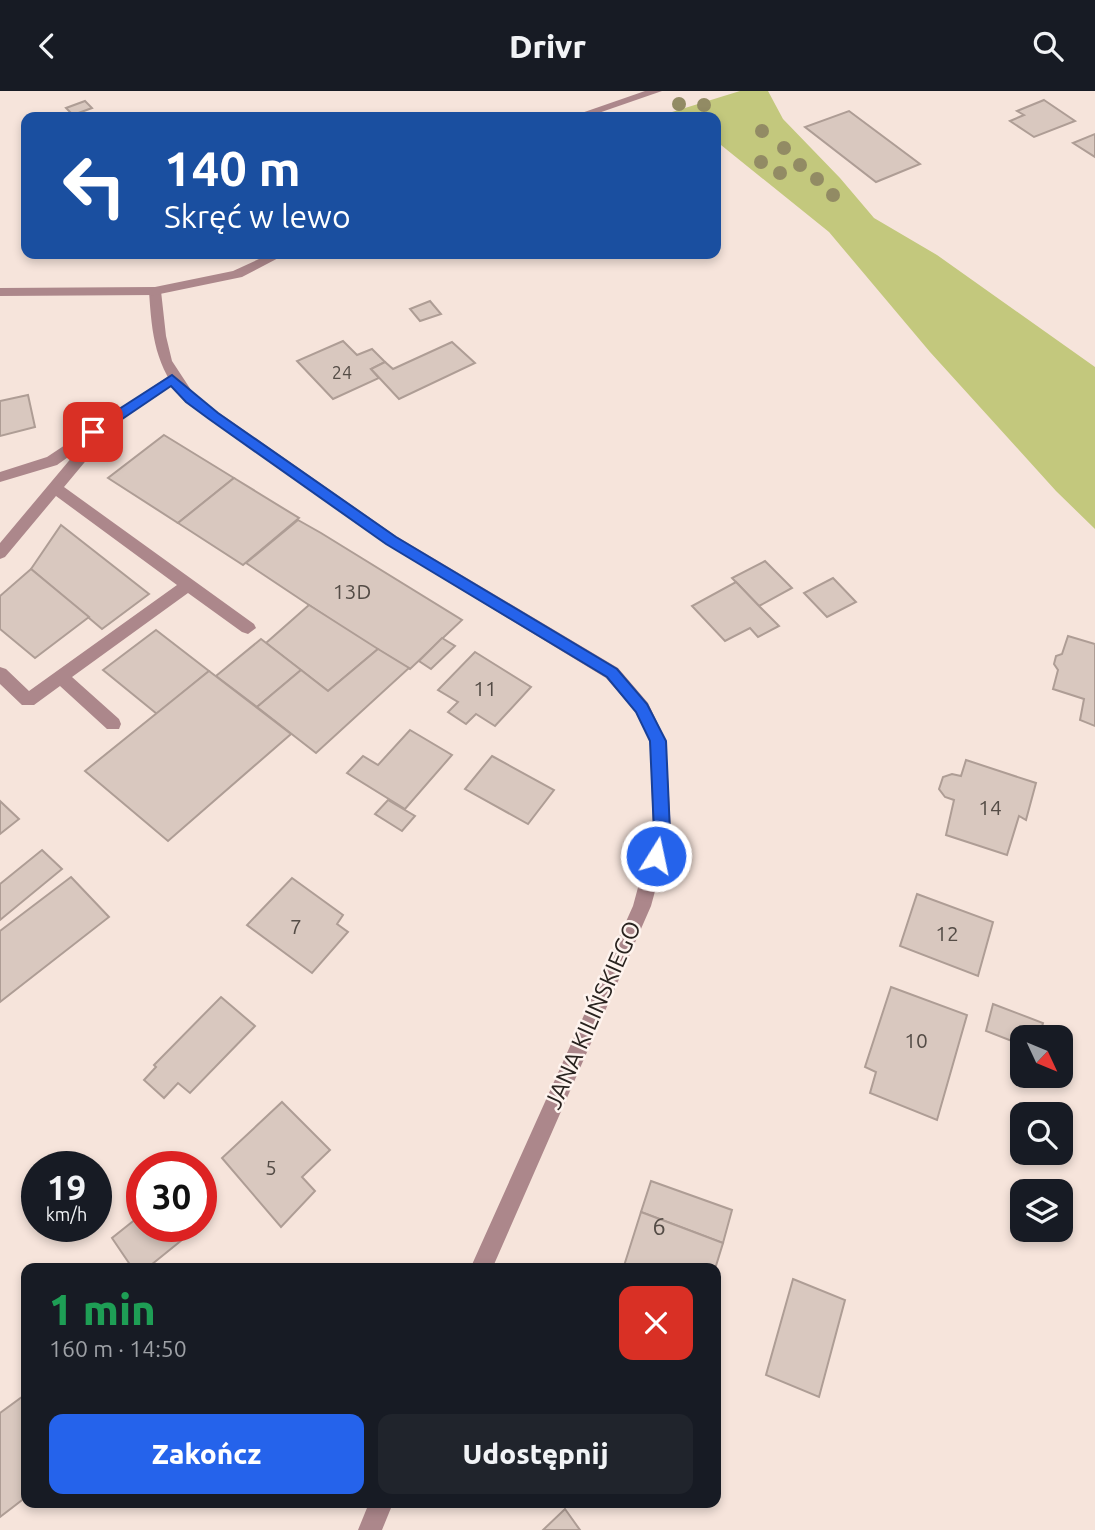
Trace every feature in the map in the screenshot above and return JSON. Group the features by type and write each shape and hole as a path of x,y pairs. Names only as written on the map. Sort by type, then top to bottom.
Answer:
{"street":[{"path":"591,112 656,91"},
{"path":"0,292 155,291 237,274 269,259"},
{"name":"JANA KILIŃSKIEGO","path":"155,291 161,354 172,379 190,399 391,540 612,673 642,708 658,741 662,832 642,906 484,1263"},
{"path":"0,477 52,461 172,379"},
{"path":"0,553 113,419"},
{"path":"55,488 248,628"},
{"path":"0,674 28,700 188,585"},
{"path":"60,676 113,724"},
{"path":"370,1530 379,1508"}],"green space":[{"path":"740,91 768,91 783,119 874,218 937,255 1095,367 1095,529 1056,491 930,352 829,232 721,145 721,112 672,112"}],"building":[{"path":"1044,100 1075,121 1034,137 1010,121 1024,115 1017,111"},
{"path":"85,101 92,108 70,112 66,108"},
{"path":"849,111 920,164 876,182 805,127"},
{"path":"1095,134 1095,157 1073,143"},
{"path":"430,301 441,314 420,321 410,309"},
{"path":"343,341 357,355 372,349 385,362 371,369 379,378 333,399 297,361"},
{"path":"452,342 475,363 399,399 371,369 385,362 393,369"},
{"path":"28,395 35,427 0,436 0,401"},
{"path":"164,435 234,478 178,523 108,478"},
{"path":"234,478 299,518 243,565 178,523"},
{"path":"298,520 462,620 410,669 354,635 246,563"},
{"path":"61,525 149,594 102,629 31,569"},
{"path":"765,561 792,588 759,606 732,578"},
{"path":"31,569 89,617 35,658 0,629 0,596"},
{"path":"833,578 856,602 827,617 804,593"},
{"path":"736,582 779,626 758,637 750,628 725,641 692,606"},
{"path":"309,605 378,649 328,691 266,643"},
{"path":"156,630 209,671 157,714 103,670"},
{"path":"1068,636 1095,644 1095,726 1080,720 1084,699 1053,689 1058,670 1054,664 1056,656 1062,654"},
{"path":"442,638 455,646 431,669 419,661"},
{"path":"261,639 301,670 257,707 216,676"},
{"path":"378,649 409,668 316,753 257,707 301,670 328,691"},
{"path":"475,652 531,687 495,726 476,714 466,724 448,712 458,702 438,690"},
{"path":"209,671 291,734 168,841 85,771"},
{"path":"410,730 452,755 405,809 347,773 363,756 378,765"},
{"path":"492,756 554,790 528,824 465,789"},
{"path":"966,760 1036,783 1026,820 1019,816 1007,855 946,835 954,800 945,797 939,789 943,777 952,774 961,776"},
{"path":"388,800 415,816 402,831 375,814"},
{"path":"0,801 19,819 0,834"},
{"path":"42,850 62,869 0,920 0,884"},
{"path":"71,877 109,917 0,1002 0,931"},
{"path":"292,878 343,915 337,924 348,932 312,973 247,925"},
{"path":"917,894 993,922 978,976 900,946"},
{"path":"891,987 967,1015 937,1120 870,1093 876,1072 865,1067"},
{"path":"221,997 255,1026 190,1093 178,1083 164,1098 144,1080 156,1067 154,1065"},
{"path":"993,1004 1043,1023 1010,1025 1010,1040 986,1031"},
{"path":"282,1102 330,1150 302,1177 315,1191 281,1227 222,1158"},
{"path":"651,1181 732,1210 723,1243 641,1212"},
{"path":"641,1212 723,1243 717,1263 625,1263"},
{"path":"126,1227 126,1242 179,1242 153,1263 129,1263 112,1238"},
{"path":"793,1279 845,1300 819,1397 766,1375"},
{"path":"21,1398 21,1501 0,1517 0,1413"},
{"path":"565,1509 580,1530 543,1530"}],"route":[{"path":"93,432 172,379 190,399 213,416 391,540 612,673 642,708 658,741 662,832 656,856"}]}
